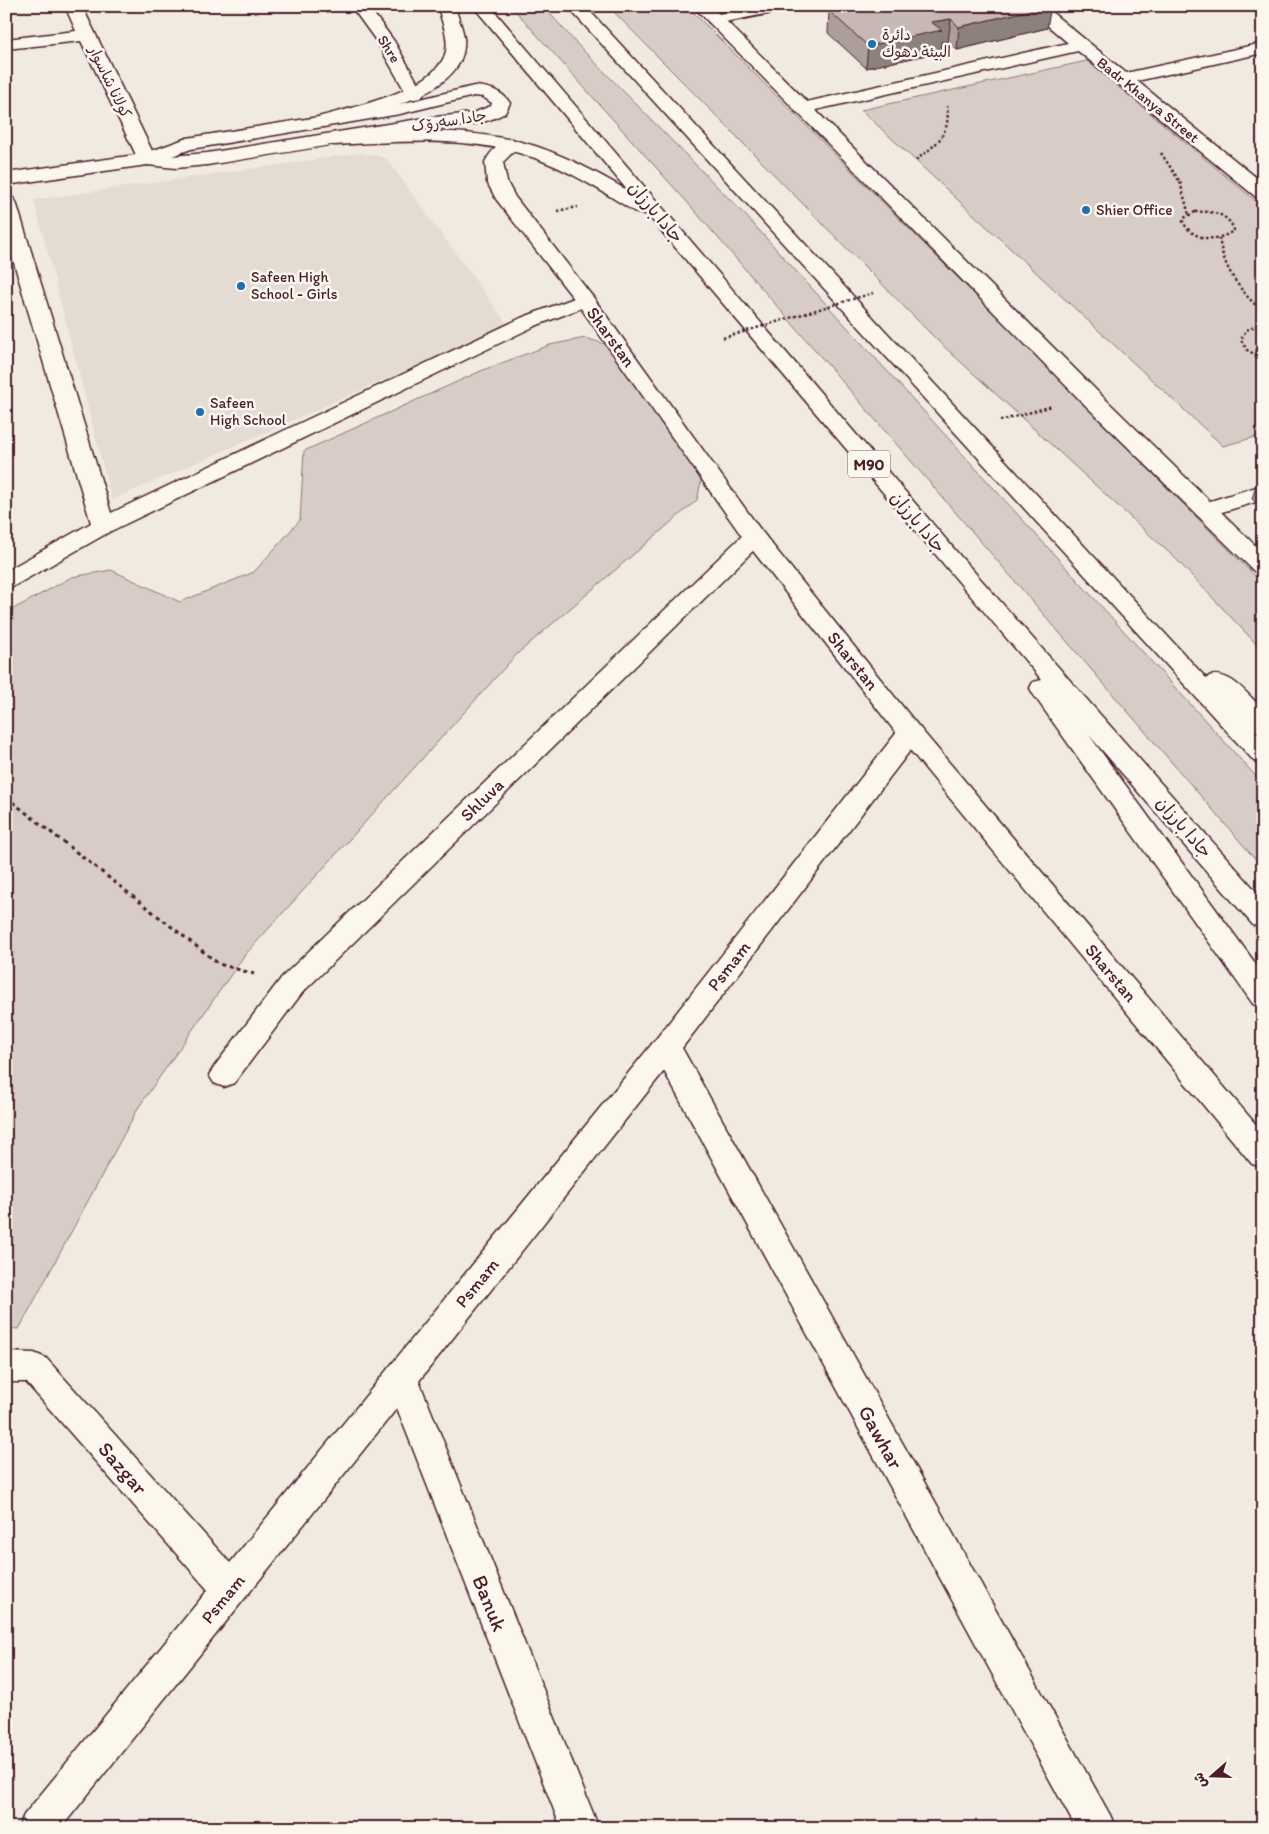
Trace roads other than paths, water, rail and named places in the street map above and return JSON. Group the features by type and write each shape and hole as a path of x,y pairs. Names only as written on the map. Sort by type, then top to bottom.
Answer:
{"main road":[{"name":"كولانا شاسوار","path":"73,6 147,159"},
{"name":"Shre","path":"359,6 385,41 415,94"},
{"path":"324,121 415,94 440,76 454,54 454,30 446,6"},
{"name":"جادا بارزان","path":"481,6 952,562 1263,918"},
{"path":"574,6 1263,755"},
{"name":"Badr Khanya Street","path":"1033,6 1263,193"},
{"path":"708,13 1089,396 1263,567"},
{"path":"6,44 87,35"},
{"path":"802,108 1081,44"},
{"path":"1123,79 1263,48"},
{"name":"جادا سەرۆک","path":"6,178 147,159 192,161 426,124 478,118 490,115 499,109 501,103 496,96 486,92 474,91 400,109 187,144 147,159"},
{"path":"334,139 435,136 511,145 579,172 665,222"},
{"name":"Sharstan","path":"511,145 499,154 494,162 497,182 521,219 584,300 754,536 910,733 1263,1155"},
{"path":"6,202 103,526"},
{"path":"6,582 103,526 528,322 584,300"},
{"path":"1205,510 1263,492"},
{"path":"1054,527 1263,724"},
{"name":"Shluva","path":"224,1075 292,985 754,536"},
{"path":"952,562 1263,996"},
{"name":"Psmam","path":"37,1828 666,1047 910,733"},
{"name":"Gawhar","path":"666,1047 1097,1828"},
{"name":"Sazgar","path":"6,1367 34,1368 230,1590"},
{"name":"Banuk","path":"401,1378 580,1828"}],"lane":[{"path":"708,13 780,6"}],"place":[{"name":"دائرة البيئة دهوك","path":"872,44"},
{"name":"Shier Office","path":"1086,210"},
{"name":"Safeen High School - Girls","path":"241,286"},
{"name":"Safeen High School","path":"200,412"}]}
